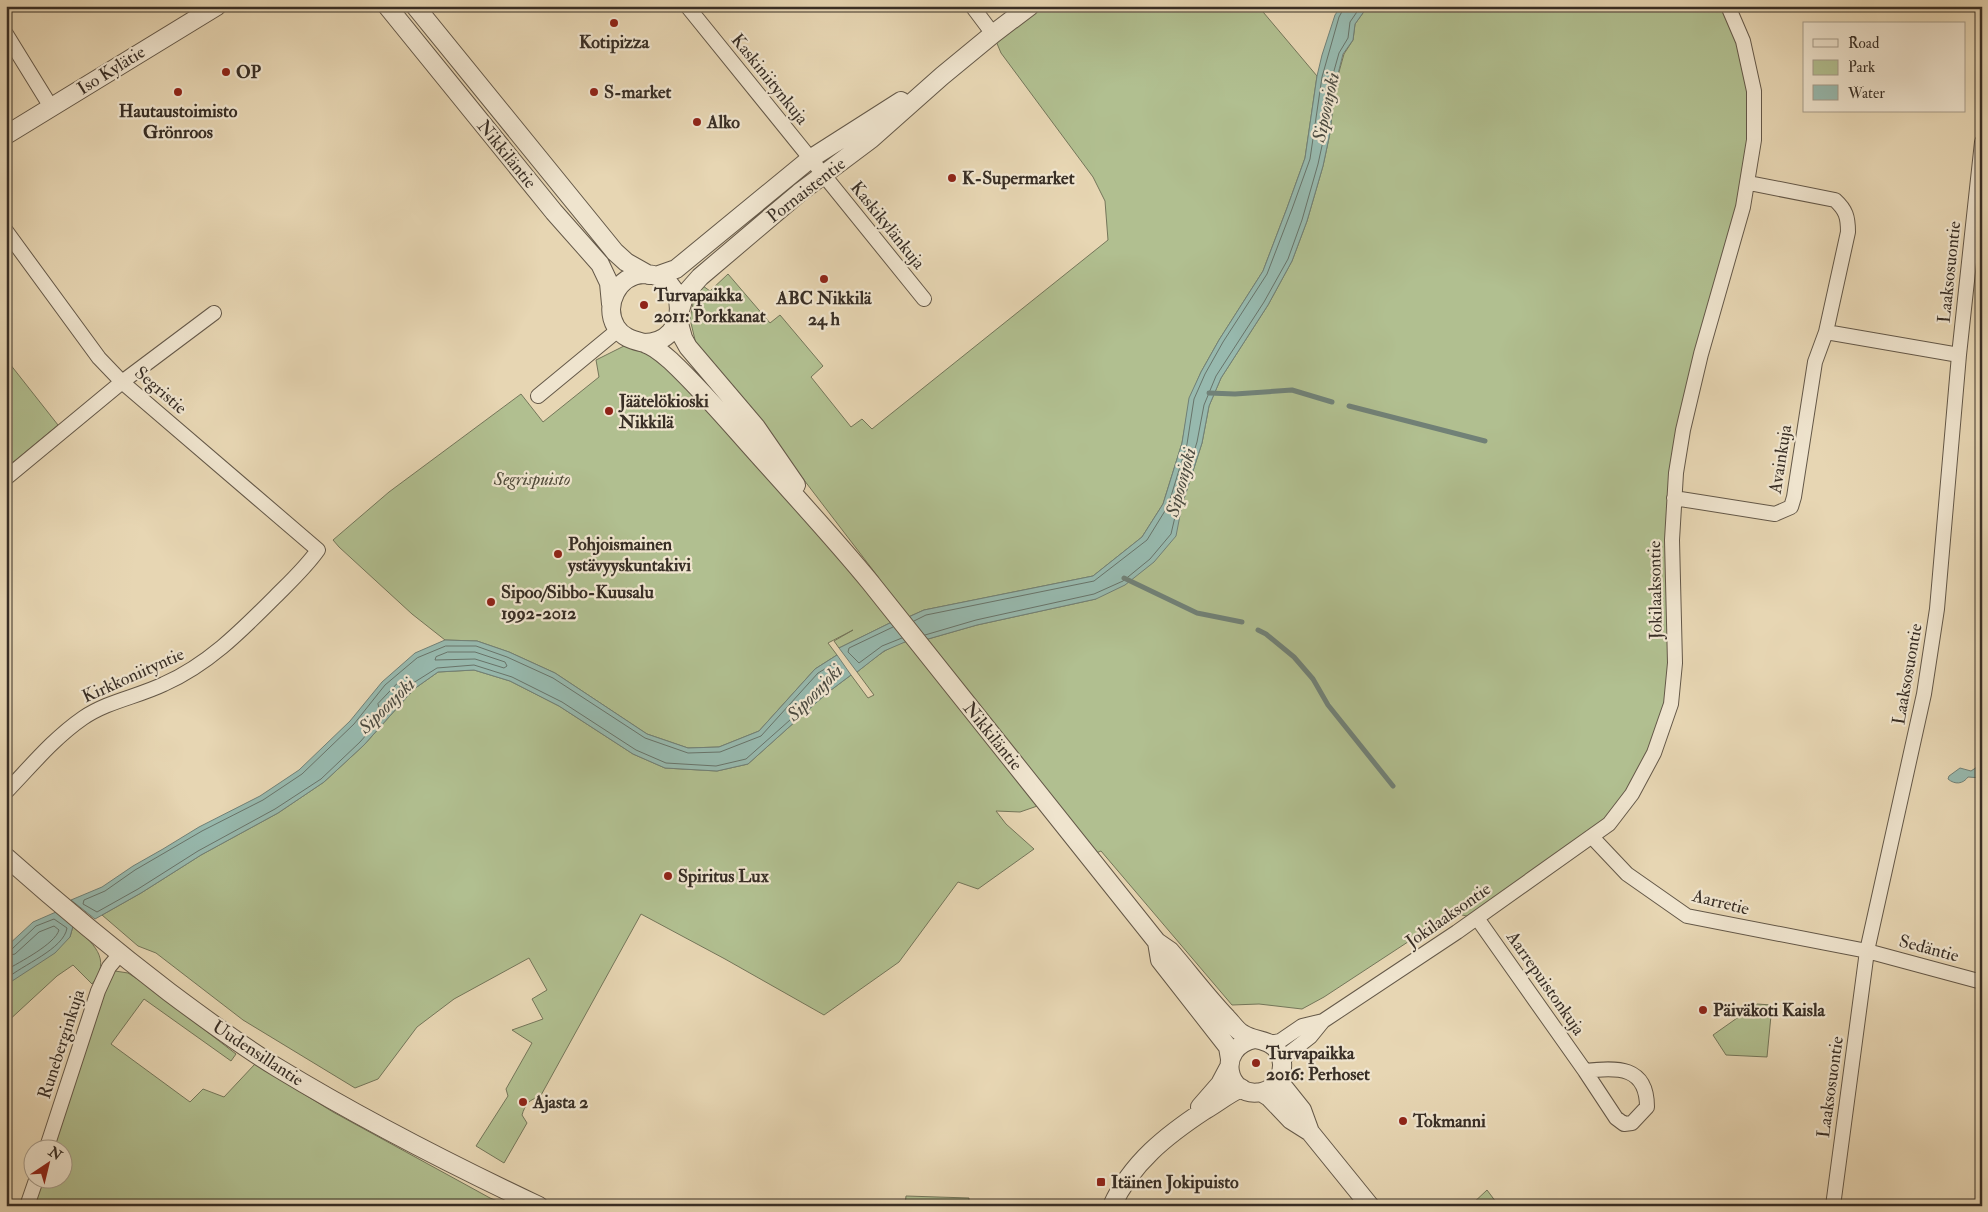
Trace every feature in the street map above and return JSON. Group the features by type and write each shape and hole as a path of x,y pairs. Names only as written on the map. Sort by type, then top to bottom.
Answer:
{"street":[{"name":"Iso Kylätie","path":"6,135 217,6"},
{"name":"Nikkiläntie","path":"387,6 554,212 600,264 610,283 611,308"},
{"name":"Nikkiläntie","path":"415,6 615,252 626,262 652,275"},
{"name":"Kaskiniitynkuja","path":"687,6 823,175"},
{"path":"972,6 993,34"},
{"name":"Pornaistentie","path":"678,316 685,294 700,277 823,175 871,139 942,76 1030,6"},
{"name":"Jokilaaksontie","path":"1282,1062 1323,1021 1477,918 1609,824 1632,794 1654,753 1671,704 1675,663 1672,540 1676,472 1683,430 1706,337 1749,184 1754,140 1754,91 1743,41 1728,6"},
{"path":"6,34 51,107"},
{"name":"Pornaistentie","path":"652,275 676,269 810,159 942,76"},
{"name":"Laaksosuontie","path":"1832,1206 1867,952 1924,694 1937,609 1959,355 1982,142"},
{"name":"Kaskikylänkuja","path":"823,175 924,299"},
{"name":"Avainkuja","path":"1674,498 1774,514 1790,507 1794,497 1808,395 1815,362 1826,332 1848,232 1848,218 1844,208 1835,200 1749,184"},
{"name":"Segristie","path":"6,231 99,358 122,382 318,550"},
{"path":"652,275 667,282 673,289 678,297 678,316 672,330 656,342 644,343 630,340 618,330 612,317 611,308 614,295 623,282 634,276 652,275"},
{"path":"6,478 122,382 214,313"},
{"name":"Nikkiläntie","path":"678,316 682,338 756,427 828,531"},
{"path":"538,396 618,330"},
{"path":"1826,332 1959,355"},
{"name":"Nikkiläntie","path":"644,343 660,351 673,363 828,531 1157,942 1170,951 1242,1034 1262,1041"},
{"name":"Kirkkoniityntie","path":"6,792 64,732 85,716 112,702 162,685 194,669 214,655 240,633 318,550"},
{"name":"Aarretie","path":"1592,837 1628,874 1688,916 1867,952"},
{"name":"Uudensillantie","path":"6,857 120,954 216,1027 278,1068 431,1153 539,1206"},
{"name":"Aarrepuistonkuja","path":"1477,918 1585,1070 1616,1118 1624,1124 1632,1123 1647,1106 1645,1086 1638,1076 1614,1068 1585,1070"},
{"name":"Nikkiläntie","path":"1157,942 1160,960 1228,1047 1229,1063"},
{"name":"Sedäntie","path":"1867,952 1982,982"},
{"name":"Runeberginkuja","path":"49,1140 98,990 109,967 120,954"},
{"name":"Jokilaaksontie","path":"1262,1041 1280,1041 1302,1026 1323,1021"},
{"path":"1187,1122 1220,1084 1229,1063 1239,1045 1246,1041 1262,1041 1278,1051 1282,1062 1282,1071 1272,1087 1261,1092 1249,1092 1235,1083 1229,1063"},
{"path":"1278,1080 1302,1110 1310,1132 1370,1206"},
{"path":"1112,1206 1133,1170 1149,1152 1187,1122 1241,1088"},
{"path":"1261,1092 1290,1120 1310,1132"},
{"path":"28,1206 33,1190"}],"green space":[{"path":"1030,6 1258,6 1317,76 1305,158 1263,271 1201,372 1190,398 1182,443 1163,504 1142,537 1093,576 924,610 904,619 874,581 879,578 778,446 696,344 690,319 693,303 703,286 710,291 728,274 770,323 780,315 823,366 811,377 851,427 862,419 872,429 1108,240 1105,201 1093,177 1001,53 993,34"},
{"path":"1368,6 1728,6 1743,41 1754,140 1701,354 1672,540 1675,663 1654,753 1609,824 1477,918 1452,913 1324,997 1302,1009 1259,1004 1232,1005 1101,851 1089,856 1046,803 1020,812 996,811 1006,824 1034,849 978,889 958,882 899,962 824,1015 641,914 540,1097 530,1101 525,1108 522,1115 527,1123 504,1163 476,1146 508,1096 506,1089 532,1043 512,1030 543,1019 532,999 547,990 529,958 454,999 417,1027 378,1079 355,1088 243,1020 156,953 138,946 102,915 201,855 278,813 324,782 364,745 414,689 438,672 474,670 510,681 559,706 633,754 665,768 717,771 748,764 827,693 851,675 868,698 874,695 857,672 895,645 903,642 921,641 977,625 1096,599 1182,505 1202,443 1209,406 1221,378 1268,305 1292,261 1307,221 1323,166 1330,133 1335,86 1344,54 1353,40 1355,24"},
{"name":"Segrispuisto","path":"626,345 652,352 679,378 896,620 839,648 834,641 853,630 828,643 837,655 815,669 759,731 719,747 688,748 647,734 555,673 509,652 477,641 445,640 412,614 333,540 389,492 521,394 543,422 599,377 596,360"},
{"path":"6,359 58,425 6,468"},
{"path":"73,926 87,938 98,952 101,967 92,984 73,965 57,976 6,1023 6,985 70,937"},
{"path":"109,967 115,971 128,973 145,984 236,1054 231,1061 144,999 111,1044 190,1102 203,1089 224,1097 255,1064 333,1112 490,1198 510,1206 27,1206 33,1190 72,1190 72,1140 49,1140"},
{"path":"1757,1004 1772,1005 1767,1057 1726,1055 1713,1035"},
{"path":"1487,1190 1499,1206 1470,1206"},
{"path":"906,1196 969,1198 969,1206 905,1206"}],"water":[{"name":"Sipoonjoki","path":"1341,6 1368,6 1355,24 1353,40 1343,54 1335,86 1330,133 1323,166 1307,221 1292,261 1268,305 1221,378 1209,406 1202,443 1182,505 1176,536 1154,562 1125,585 1096,599 977,625 921,641 904,619 924,610 1093,576 1142,537 1163,504 1182,443 1189,398 1219,340 1263,271 1287,208 1305,158 1317,76 1322,55 1335,15"},
{"path":"896,620 912,639 884,651 857,672 839,648"},
{"name":"Sipoonjoki","path":"445,640 477,641 509,652 555,673 647,734 688,748 719,747 759,731 815,669 837,655 851,675 827,693 748,764 717,771 665,768 633,754 559,706 510,681 474,670 438,672 414,689 364,745 324,782 278,813 201,855 141,893 95,919 71,900 102,887 133,866 199,827 260,796 299,770 350,721 382,682 415,653"},
{"path":"1977,767 1982,768 1982,778 1968,777 1959,783 1948,779 1949,776 1960,768 1971,771"},
{"path":"56,912 73,926 70,937 55,953 6,985 6,947 33,922"}],"waterway":[{"path":"1209,393 1235,394 1292,390 1332,402"},
{"path":"1349,406 1485,441"},
{"path":"1124,578 1197,613 1242,622"},
{"path":"1258,630 1266,634 1294,657 1313,679 1328,705 1393,786"}],"place":[{"name":"Kotipizza","path":"614,23"},
{"name":"OP","path":"226,72"},
{"name":"Hautaustoimisto Grönroos","path":"178,92"},
{"name":"S-market","path":"594,92"},
{"name":"Alko","path":"697,122"},
{"name":"K-Supermarket","path":"952,178"},
{"name":"ABC Nikkilä 24 h","path":"824,279"},
{"name":"Turvapaikka 2011: Porkkanat","path":"644,305"},
{"name":"Jäätelökioski Nikkilä","path":"609,411"},
{"name":"Pohjoismainen ystävyyskuntakivi","path":"558,554"},
{"name":"Sipoo/Sibbo-Kuusalu 1992-2012","path":"491,602"},
{"name":"Spiritus Lux","path":"668,876"},
{"name":"Päiväkoti Kaisla","path":"1703,1010"},
{"name":"Turvapaikka 2016: Perhoset","path":"1256,1063"},
{"name":"Ajasta 2","path":"523,1102"},
{"name":"Tokmanni","path":"1403,1121"},
{"name":"Itäinen Jokipuisto","path":"1101,1182"}]}
